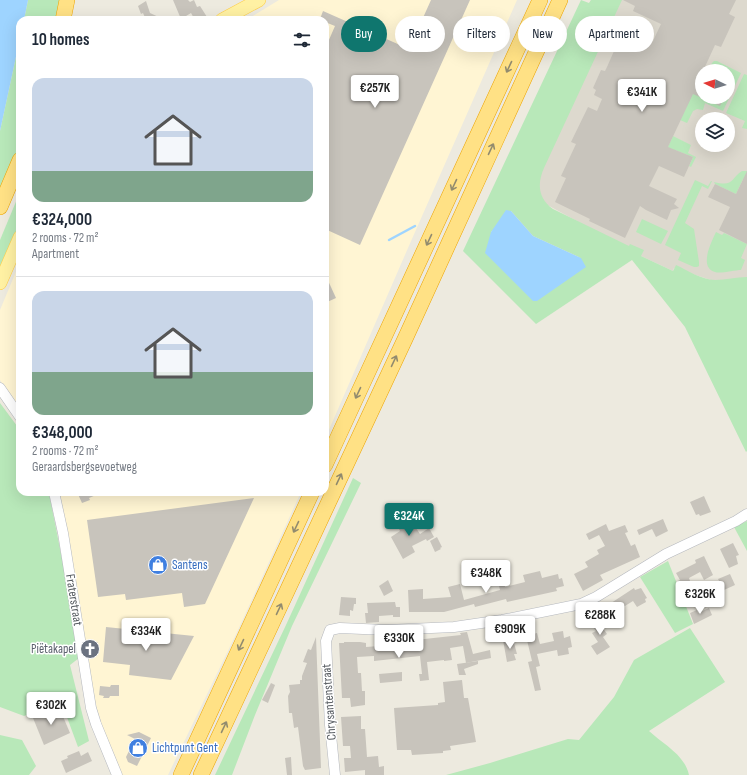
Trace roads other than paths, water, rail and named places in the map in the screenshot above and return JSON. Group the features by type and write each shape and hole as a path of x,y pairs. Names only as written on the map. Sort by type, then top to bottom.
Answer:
{"highway":[{"path":"64,16 67,0"},
{"path":"531,16 532,0"},
{"path":"532,16 540,0"},
{"path":"201,775 405,339 560,0"},
{"path":"329,456 518,47"},
{"path":"0,207 16,177"},
{"path":"181,775 310,496"}],"main road":[{"path":"229,16 259,0"},
{"path":"0,283 16,246"}],"street":[{"path":"0,388 16,411"},
{"name":"Fraterstraat","path":"55,496 64,533 91,708 117,775"},
{"name":"Chrysantenstraat","path":"335,775 330,725 326,641 330,630 340,628 386,630 454,627 502,620 581,604 596,597 666,554 736,521 747,514"}],"water":[{"path":"0,0 28,0 25,16 16,16 16,57 0,131"},
{"path":"506,210 511,211 533,236 581,258 586,267 537,301 533,301 485,253 491,232"}],"waterway":[{"path":"389,240 415,226"}],"place":[{"name":"Santens","path":"158,565"},
{"name":"Piëtakapel","path":"90,649"},
{"name":"Lichtpunt Gent","path":"138,748"}]}
